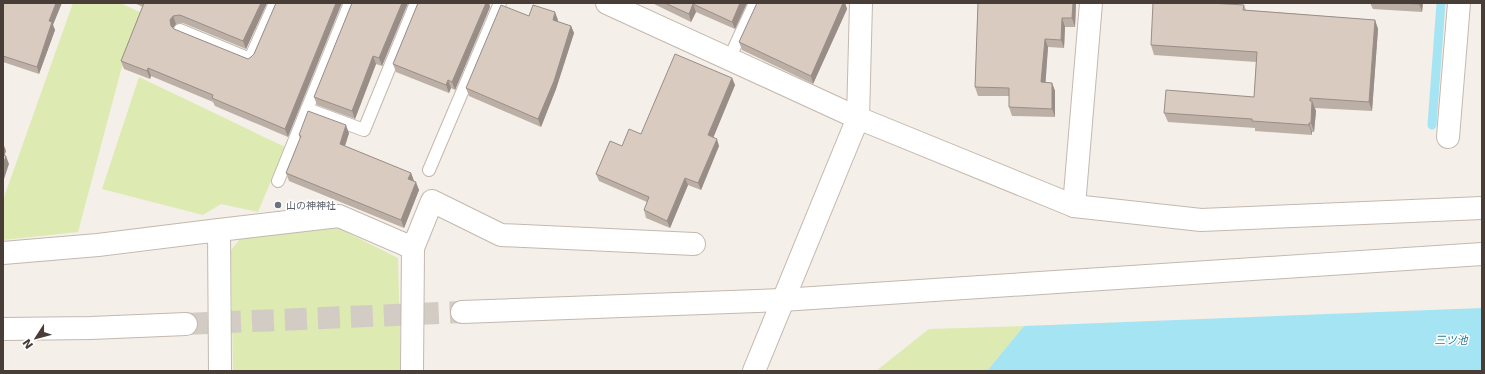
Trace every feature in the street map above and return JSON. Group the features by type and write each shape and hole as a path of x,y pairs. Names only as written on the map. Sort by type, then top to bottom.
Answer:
{"street":[{"path":"608,3 858,118 1074,206 1201,220 1482,208"},
{"path":"754,371 858,118 861,3"},
{"path":"1074,206 1091,3"},
{"path":"1448,136 1459,3"},
{"path":"412,371 413,248 432,201 501,235 694,244"},
{"path":"3,253 98,245 339,216 413,248"},
{"path":"219,230 220,371"},
{"path":"462,312 782,300 1482,254"},
{"path":"3,329 91,328 186,324"}],"lane":[{"path":"180,30 250,59 275,3"},
{"path":"278,181 350,3"},
{"path":"307,109 364,130 416,3"},
{"path":"429,170 500,3"},
{"path":"729,59 754,3"}],"green space":[{"path":"73,3 120,3 144,14 121,70 78,232 3,240 3,200"},
{"path":"139,77 285,147 258,212 221,204 203,215 102,189"},
{"path":"338,228 398,258 401,371 233,371 231,250 241,238"},
{"path":"1024,326 987,371 876,371 929,329"}],"water":[{"name":"三ツ池","path":"1482,308 1482,371 987,371 1024,326"}],"building":[{"path":"3,3 56,3 49,21 52,22 37,67 3,56"},
{"path":"144,3 261,3 243,41 180,15 173,16 170,20 171,26 174,29 248,59 254,54 276,3 336,3 285,129 212,98 213,95 148,68 147,71 121,61"},
{"path":"352,3 402,3 379,58 373,56 352,111 314,97"},
{"path":"418,3 486,3 452,82 448,80 446,85 393,64"},
{"path":"665,3 740,3 732,22 693,4 689,14"},
{"path":"757,3 843,3 811,76 739,42"},
{"path":"978,3 1073,3 1072,18 1062,18 1061,40 1045,39 1041,82 1052,83 1052,109 1009,107 1009,88 975,87"},
{"path":"1153,3 1210,3 1244,5 1243,10 1375,20 1369,102 1310,98 1310,101 1312,101 1311,123 1309,123 1309,125 1252,121 1252,119 1164,113 1166,90 1254,97 1257,52 1151,45"},
{"path":"501,5 529,16 533,5 555,12 553,20 571,26 554,81 538,119 466,88"},
{"path":"675,54 732,78 708,135 717,139 698,183 685,178 667,221 644,210 649,197 596,174 610,141 622,146 629,129 641,134"},
{"path":"308,111 346,125 340,144 411,173 408,179 416,182 401,220 286,173 301,136 299,135"},
{"path":"3,155 6,156 3,165"}],"waterway":[{"path":"1432,125 1441,3"}],"tunnel":[{"path":"186,324 462,312"}],"place":[{"name":"山の神神社","path":"278,205"}]}
